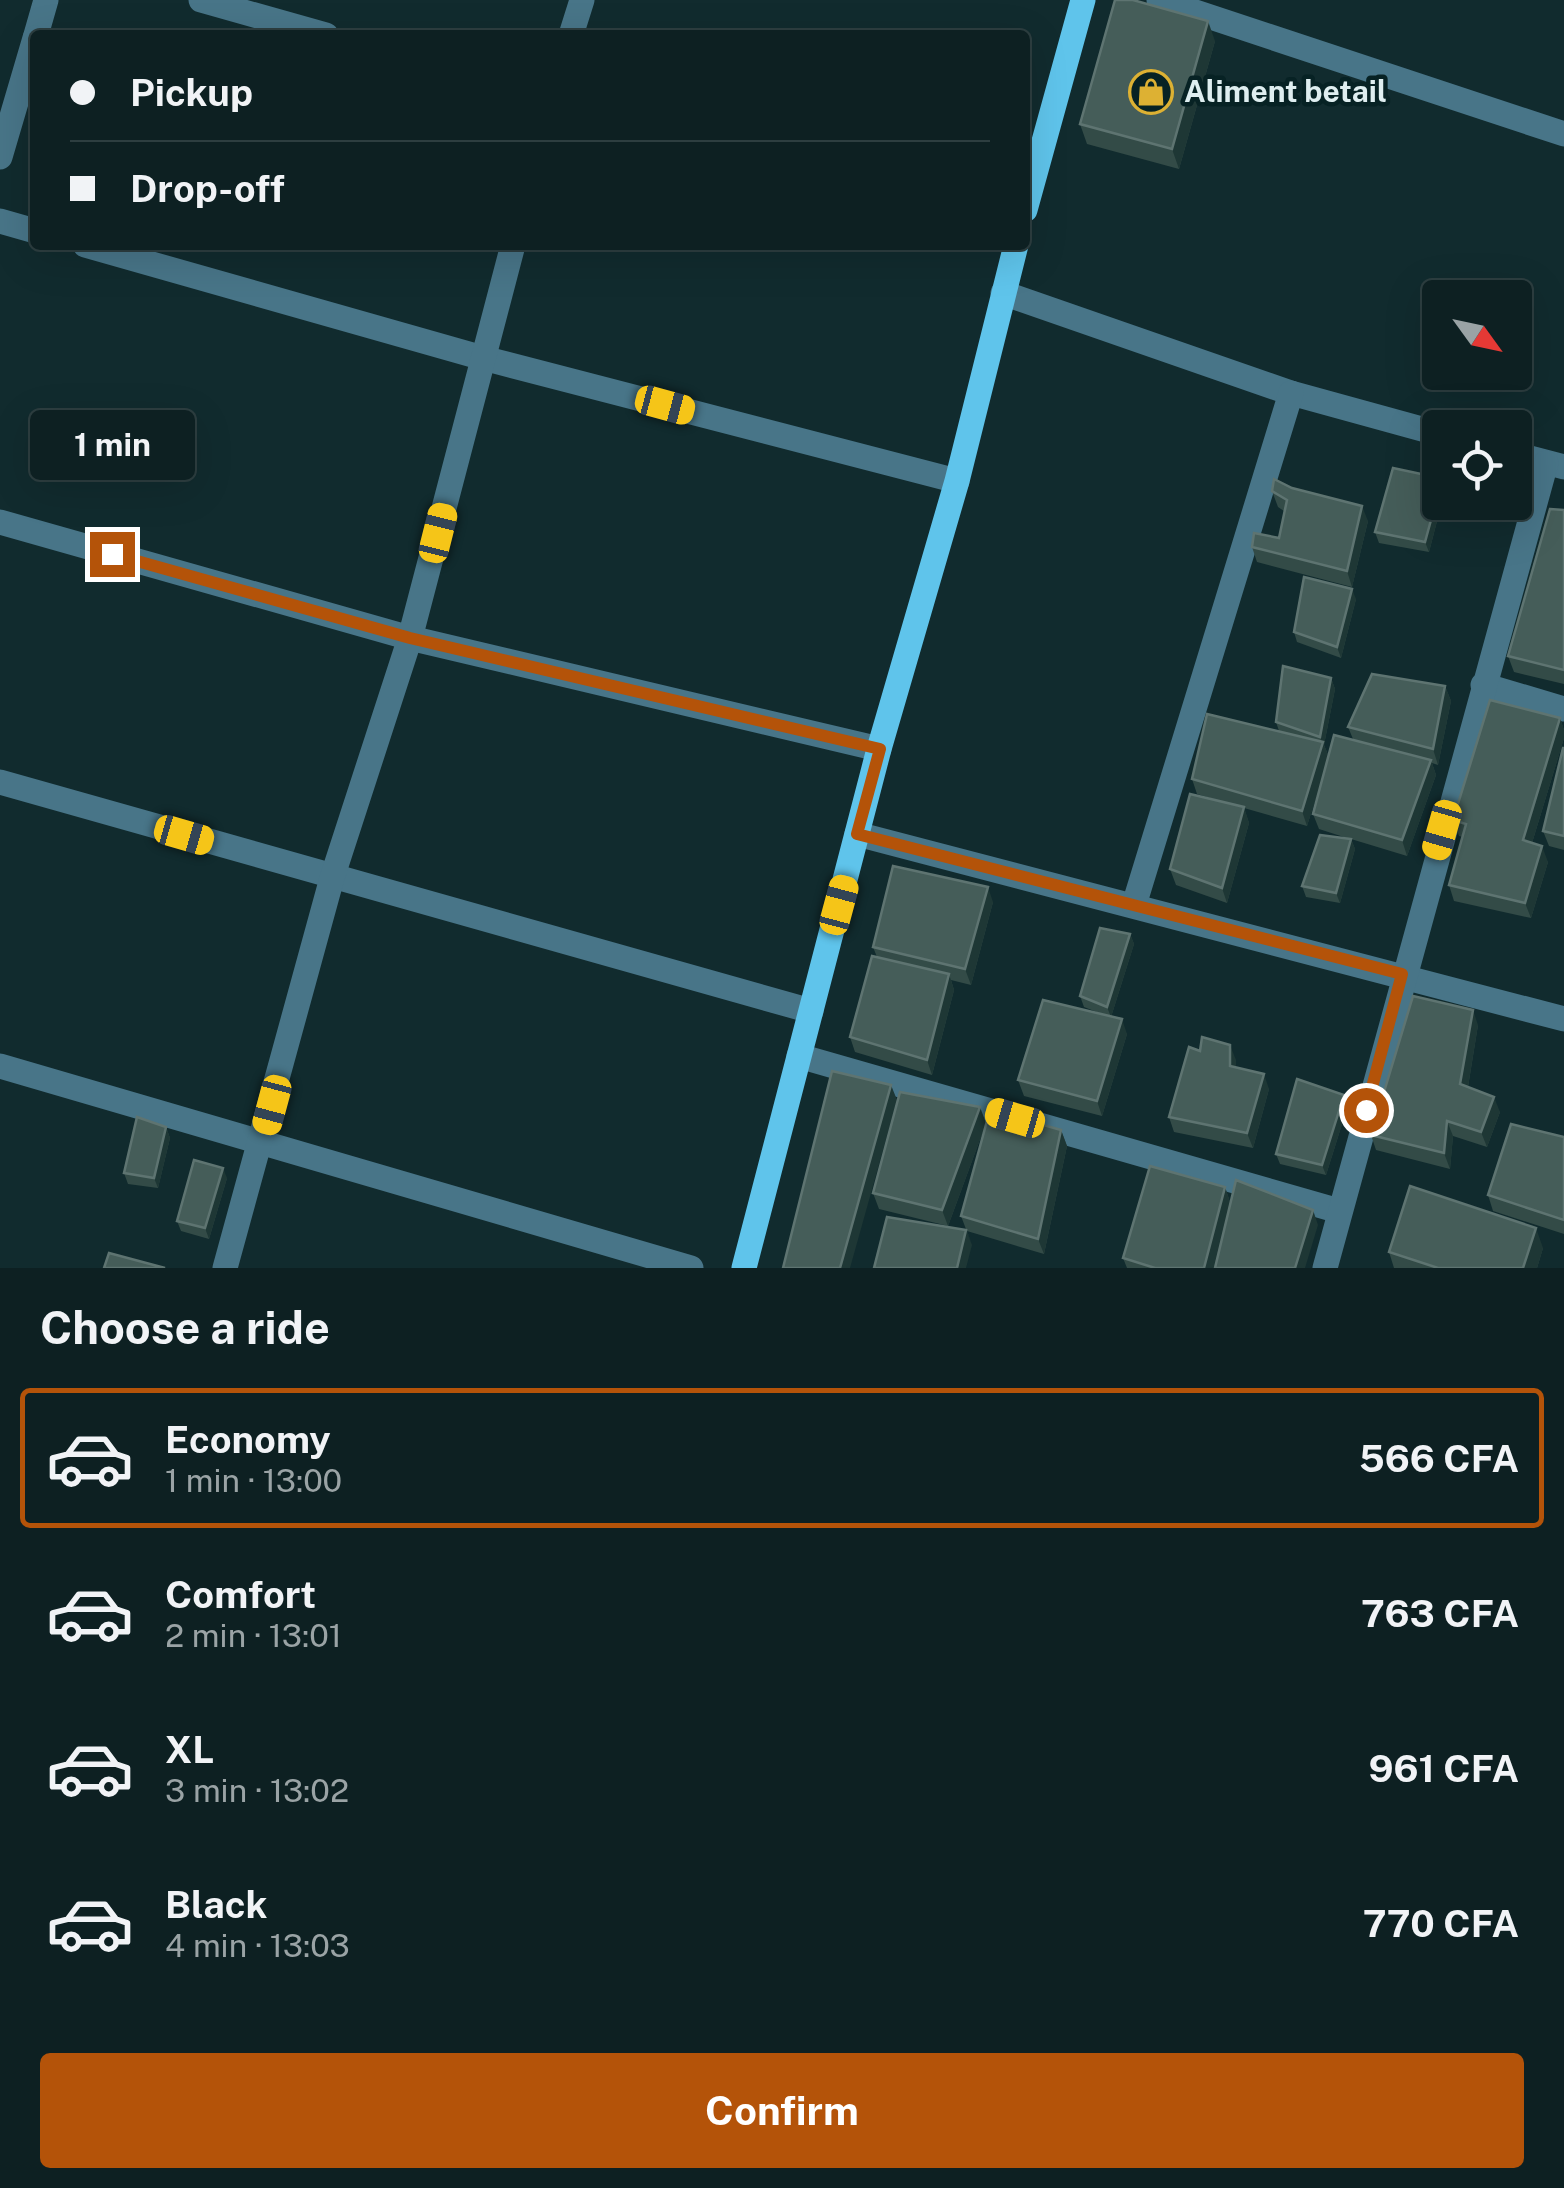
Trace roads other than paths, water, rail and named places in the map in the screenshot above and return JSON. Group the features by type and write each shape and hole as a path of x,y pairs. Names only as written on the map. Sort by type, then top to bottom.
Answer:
{"main road":[{"path":"1030,192 1082,0"},
{"path":"744,1268 880,749 957,481 1015,250"}],"street":[{"path":"38,30 46,0"},
{"path":"200,0 308,30"},
{"path":"573,30 582,0"},
{"path":"1158,0 1564,134"},
{"path":"0,156 30,57"},
{"path":"0,221 30,230"},
{"path":"103,250 483,358 957,481"},
{"path":"225,1268 332,878 410,638 511,250"},
{"path":"1003,293 1290,393 1422,429"},
{"path":"1134,905 1290,393"},
{"path":"1325,1268 1483,685 1555,465"},
{"path":"0,522 410,638 880,749"},
{"path":"1483,685 1564,709"},
{"path":"0,782 811,1011"},
{"path":"857,834 1564,1019"},
{"path":"799,1056 1339,1211"},
{"path":"0,1066 691,1268"}],"place":[{"name":"Aliment betail","path":"1151,92"}]}
